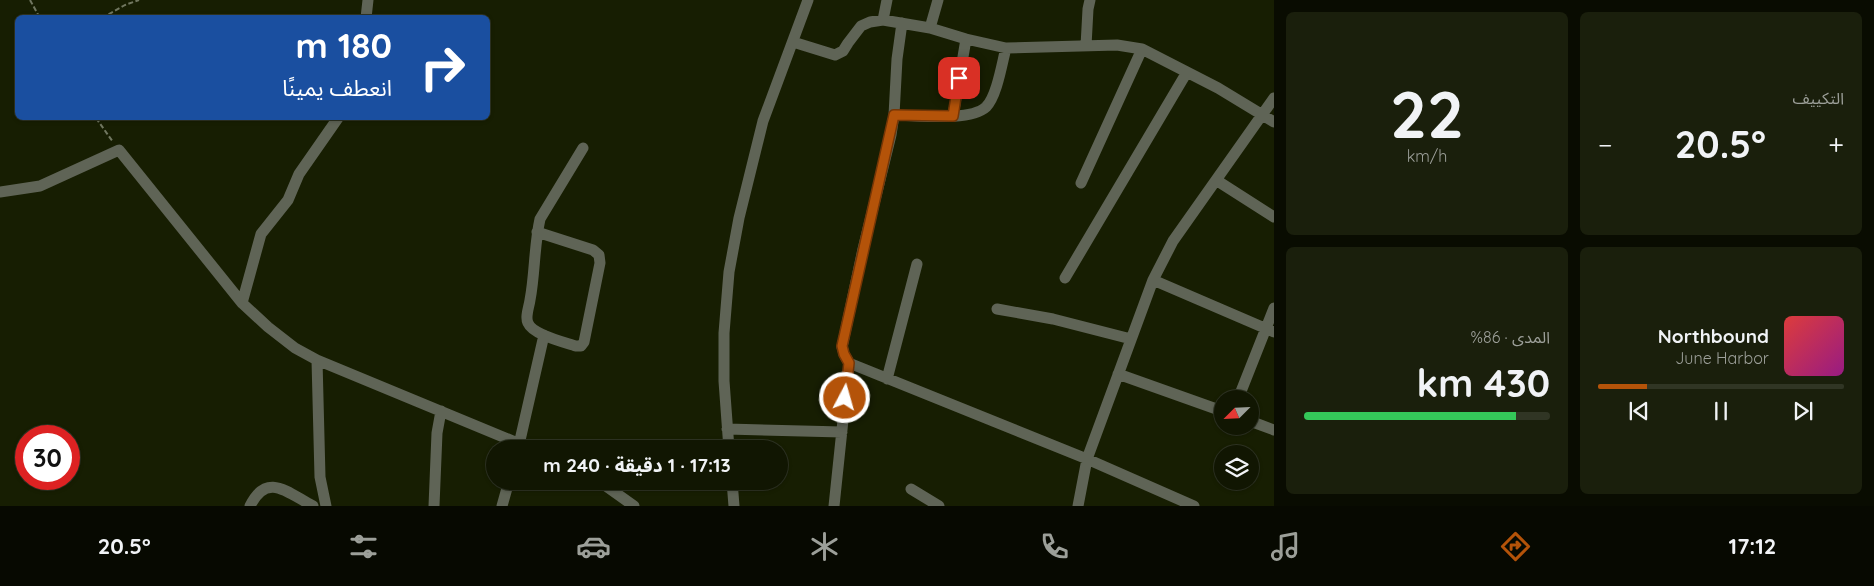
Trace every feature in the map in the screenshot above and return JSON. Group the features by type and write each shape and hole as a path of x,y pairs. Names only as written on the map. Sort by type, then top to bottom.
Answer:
{"street":[{"path":"366,15 368,0"},
{"path":"728,440 724,381 724,333 729,272 739,218 763,121 808,0"},
{"path":"882,20 887,0"},
{"path":"930,28 938,0"},
{"path":"1086,46 1090,0"},
{"path":"793,42 835,55 844,51 861,26 882,20 930,28 1006,48 1117,46 1142,49 1263,114 1274,122"},
{"path":"834,506 849,363 842,346 894,115 897,59 902,22"},
{"path":"953,116 966,39"},
{"path":"894,115 953,116 976,113 987,106 993,94 1006,48"},
{"path":"1081,183 1142,49"},
{"path":"1065,278 1187,72"},
{"path":"1078,506 1087,459 1152,280 1173,242 1274,98"},
{"path":"242,303 261,234 288,200 299,174 337,120"},
{"path":"537,232 593,250 599,255 600,263 584,342 581,346 544,335 531,328 526,318 537,232 540,219 583,148"},
{"path":"0,192 40,186 119,150 242,303 295,348 317,360 506,440"},
{"path":"1216,180 1274,217"},
{"path":"887,379 917,264"},
{"path":"1152,280 1269,330"},
{"path":"1242,390 1269,330 1274,308"},
{"path":"997,309 1053,319 1131,339"},
{"path":"520,440 544,335"},
{"path":"317,360 320,477 326,506"},
{"path":"849,363 1087,459 1194,506"},
{"path":"1118,374 1214,408"},
{"path":"434,506 437,433 441,411"},
{"path":"1259,424 1274,430"},
{"path":"727,429 842,432"},
{"path":"250,506 262,489 268,486 278,488 313,506"},
{"path":"911,489 939,506"},
{"path":"502,506 506,490"},
{"path":"611,490 632,506"},
{"path":"733,490 734,506"}],"path":[{"path":"30,0 38,15"},
{"path":"107,15 126,4 139,0"},
{"path":"97,120 119,150"}],"route":[{"path":"845,398 849,363 842,346 894,115 953,116 959,78"}]}
